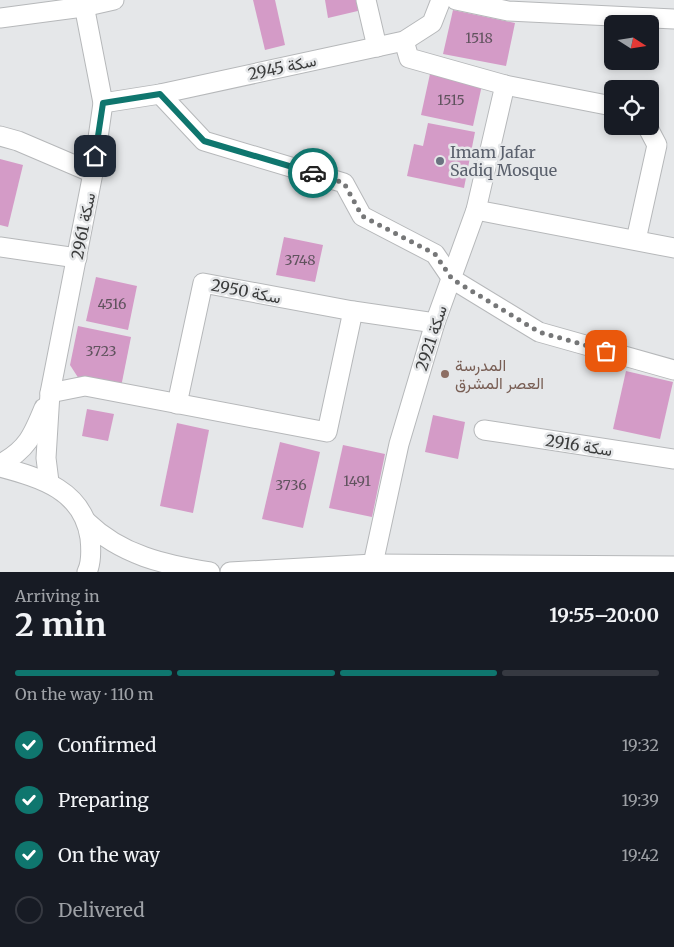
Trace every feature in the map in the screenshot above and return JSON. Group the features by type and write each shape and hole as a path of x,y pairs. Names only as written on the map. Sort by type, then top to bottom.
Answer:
{"street":[{"path":"0,18 83,3 114,0"},
{"path":"366,0 377,46"},
{"name":"سكة 2945","path":"103,103 160,94 404,41 432,23 441,0"},
{"path":"456,0 674,19"},
{"name":"سكة 2961","path":"49,482 46,458 50,393 93,174 103,103 83,3"},
{"path":"404,41 409,58 505,85 604,104"},
{"name":"سكة 2921","path":"373,564 399,444 435,323 476,210 505,85"},
{"path":"160,94 204,141 344,183 362,216 435,254 452,279 539,332 674,370"},
{"path":"636,240 657,145 652,135"},
{"path":"0,136 18,141 93,174"},
{"path":"476,210 674,248"},
{"path":"0,247 76,258"},
{"name":"سكة 2950","path":"177,404 202,282 353,311 435,323"},
{"path":"50,393 86,386 327,432 353,311"},
{"name":"سكة 2961","path":"0,466 16,456 32,437 50,393"},
{"name":"سكة 2916","path":"484,430 674,459"},
{"path":"0,466 49,482 71,498 88,522 104,538 139,556 175,566 210,572"},
{"path":"88,522 91,545 88,572"},
{"path":"230,572 373,564 674,566"}],"building":[{"path":"253,0 275,0 285,45 265,50"},
{"path":"325,0 359,0 362,10 328,18"},
{"path":"453,10 515,23 506,66 443,54"},
{"path":"430,74 482,85 473,126 421,115"},
{"name":"Imam Jafar Sadiq Mosque","path":"428,123 475,132 464,188 407,176 414,144 423,146"},
{"path":"0,159 23,165 8,227 0,225"},
{"path":"284,237 323,245 315,282 276,275"},
{"path":"96,277 137,286 128,330 86,321"},
{"path":"78,326 131,337 121,387 79,379 70,365"},
{"path":"626,371 673,382 660,439 613,429"},
{"path":"87,409 114,414 108,441 82,436"},
{"path":"433,415 465,422 458,459 425,452"},
{"path":"177,423 209,430 193,513 160,506"},
{"path":"280,442 320,452 303,528 262,519"},
{"path":"343,445 385,454 372,517 329,508"}],"way so far":[{"path":"313,173 344,183 362,216 435,254 452,279 539,332 606,351"}],"place":[{"name":"Imam Jafar Sadiq Mosque","path":"440,161"},
{"name":"المدرسة العصر المشرق","path":"445,374"}],"route":[{"path":"95,156 103,103 160,94 204,141 313,173"}]}
